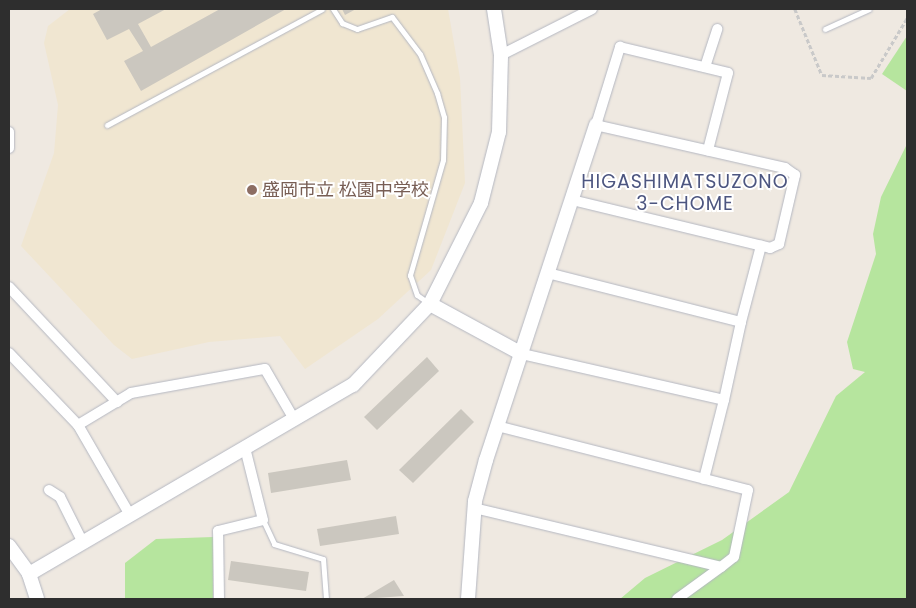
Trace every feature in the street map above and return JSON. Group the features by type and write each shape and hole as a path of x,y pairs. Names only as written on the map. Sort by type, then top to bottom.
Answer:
{"street":[{"path":"29,574 82,541 353,385 430,304 482,202 499,132 501,55 494,9"},
{"path":"501,55 592,9"},
{"path":"705,68 716,28"},
{"path":"468,599 474,508 497,426 572,200 620,47 728,73 708,150"},
{"path":"572,200 761,246 779,244 796,175 785,168 596,125"},
{"path":"9,132 9,148"},
{"path":"704,478 761,246"},
{"path":"548,273 741,322"},
{"path":"9,287 117,402"},
{"path":"430,304 522,354 724,400"},
{"path":"9,353 78,425 130,515"},
{"path":"78,425 131,394 265,369 294,419"},
{"path":"497,426 748,490 734,557 677,599"},
{"path":"219,599 218,531 263,520 245,448"},
{"path":"49,490 60,496 82,541"},
{"path":"474,508 722,567"},
{"path":"9,546 29,574 37,599"}],"lane":[{"path":"107,125 322,9"},
{"path":"333,9 342,23 357,29 392,17 420,54 437,93 444,117 443,160 421,250 410,275 417,295 430,304"},
{"path":"825,28 869,9"},
{"path":"263,520 274,544 323,558 326,599"}],"path":[{"path":"795,9 822,75 871,78 907,18"}],"shaded area":[{"name":"盛岡市立 松園中学校","path":"70,9 448,9 460,78 465,183 431,270 378,319 305,369 280,336 209,342 132,359 114,345 21,246 54,153 58,105 44,43 48,26"}],"green space":[{"path":"907,36 907,91 882,74"},
{"path":"907,144 907,599 620,599 645,578 722,540 789,492 836,396 865,372 853,369 847,342 876,254 873,234 881,197"},
{"path":"213,537 213,599 125,599 125,563 156,539"}],"building":[{"path":"102,9 166,9 138,24 151,47 220,9 286,9 141,91 124,61 143,51 129,29 107,40 93,14"},
{"path":"342,9 356,9 345,15"},
{"path":"427,357 439,371 377,430 364,417"},
{"path":"461,409 474,422 413,483 399,470"},
{"path":"347,460 351,480 271,493 268,473"},
{"path":"396,516 399,534 320,546 317,529"},
{"path":"231,561 309,572 306,591 228,580"},
{"path":"394,580 404,596 362,599"}],"place":[{"name":"盛岡市立 松園中学校","path":"252,190"}],"district":[{"name":"HIGASHIMATSUZONO 3-CHOME","path":"685,193"}]}
